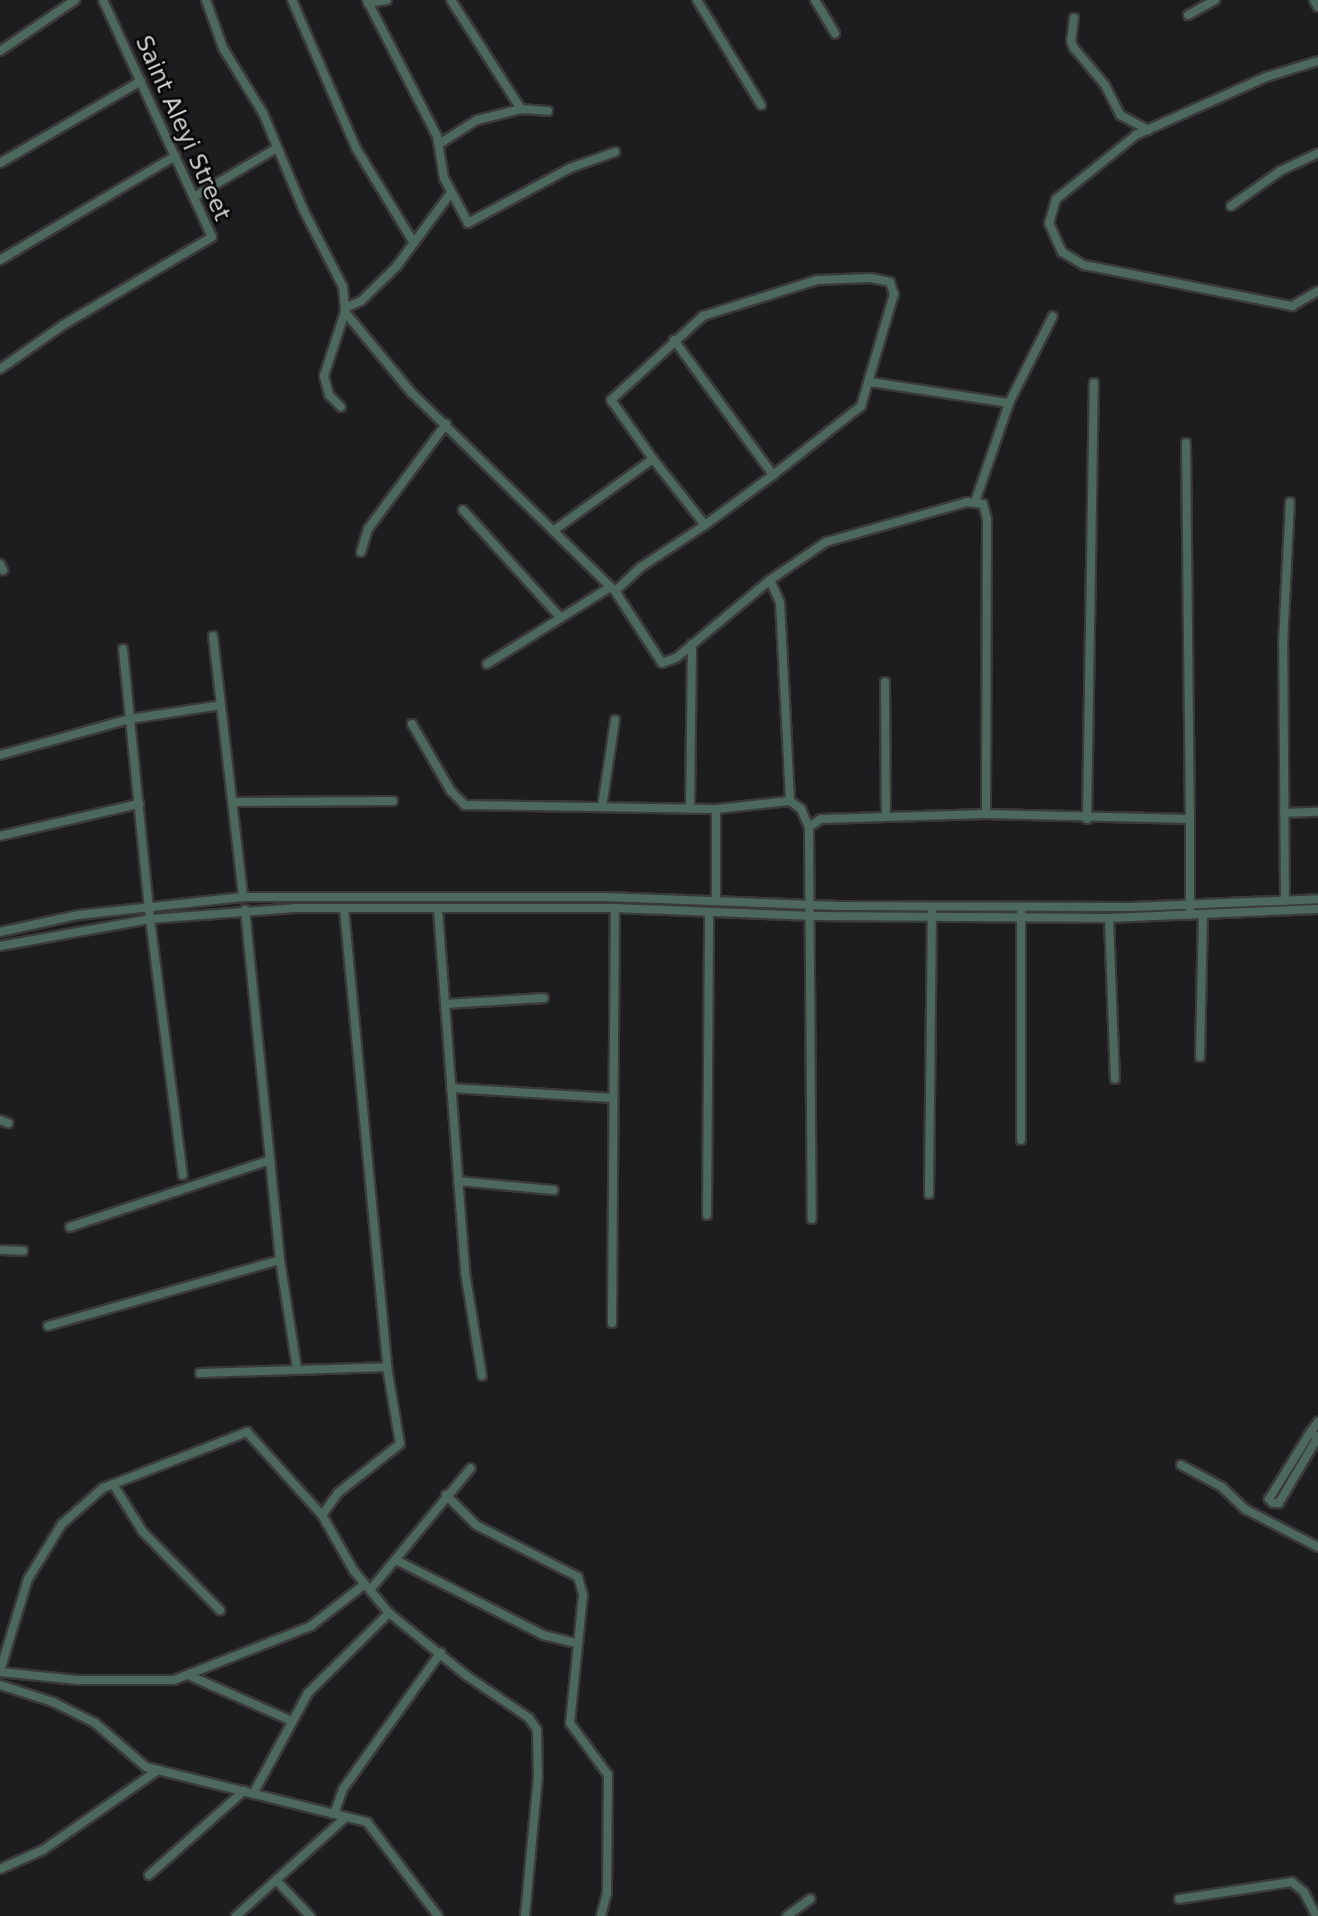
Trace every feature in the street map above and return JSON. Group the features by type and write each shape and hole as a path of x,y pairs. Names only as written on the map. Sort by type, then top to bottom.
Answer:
{"street":[{"path":"0,51 75,0"},
{"name":"Saint Aleyi Street","path":"0,369 92,307 207,242 212,232 103,0"},
{"path":"206,0 223,48 263,113 343,287 346,309 324,376 329,395 341,407"},
{"path":"292,0 356,148 414,243"},
{"path":"387,0 368,1 439,144 450,194 468,223 570,168 615,152"},
{"path":"452,0 521,109"},
{"path":"697,0 761,105"},
{"path":"815,0 835,33"},
{"path":"1188,15 1215,0"},
{"path":"1314,0 1318,7"},
{"path":"1074,18 1071,41 1074,48 1105,85 1120,115 1148,130"},
{"path":"1318,61 1259,80 1148,130 1106,156 1052,204 1049,223 1062,252 1084,265 1282,304 1299,304 1318,291"},
{"path":"1,163 141,81"},
{"path":"439,144 477,120 521,109 548,111"},
{"path":"194,197 277,148"},
{"path":"1231,206 1280,171 1318,153"},
{"path":"0,260 174,156"},
{"path":"346,309 361,301 414,243 450,194"},
{"path":"487,664 561,617 612,589 640,567 705,525 851,417 870,382 894,294 890,282 882,278 817,280 719,309 674,340 611,400 705,525"},
{"path":"346,309 411,392 612,589 657,661 668,662 770,580 808,553 846,534 975,502 983,504 987,519 986,814"},
{"path":"975,502 1009,403 1053,316"},
{"path":"674,340 773,475"},
{"path":"870,382 1009,403"},
{"path":"1087,819 1094,383"},
{"path":"361,552 368,530 446,424"},
{"path":"1186,443 1190,915"},
{"path":"553,531 653,459"},
{"path":"1285,901 1283,644 1290,502"},
{"path":"463,510 561,617"},
{"path":"770,580 780,602 790,801"},
{"path":"214,636 243,897"},
{"path":"690,808 692,644"},
{"path":"123,649 150,919 183,1175"},
{"path":"885,682 886,816"},
{"path":"0,755 130,719 221,705"},
{"path":"602,807 615,720"},
{"path":"412,724 450,791 466,805 716,809 790,801 801,809 809,827 813,916 811,1219"},
{"path":"232,803 393,802"},
{"path":"0,836 139,804"},
{"path":"716,809 716,901"},
{"path":"1284,813 1318,812"},
{"path":"809,827 821,819 886,816 986,814 1087,819 1190,819"},
{"path":"0,932 55,919 243,897 459,897 931,906 1189,904 1318,899"},
{"path":"295,897 295,908"},
{"path":"458,910 459,897"},
{"path":"929,1194 931,906"},
{"path":"1020,906 1020,1140"},
{"path":"322,1515 338,1493 398,1450 387,1367 344,908"},
{"path":"612,1324 615,908"},
{"path":"0,946 56,932 245,909 615,908 813,916 1109,918 1318,909"},
{"path":"245,909 279,1260 298,1368"},
{"path":"438,910 465,1272 482,1376"},
{"path":"707,1214 709,912"},
{"path":"1200,1057 1203,915"},
{"path":"1109,918 1115,1079"},
{"path":"55,919 56,932"},
{"path":"445,1004 544,998"},
{"path":"452,1088 613,1098"},
{"path":"70,1227 270,1160"},
{"path":"458,1181 554,1190"},
{"path":"0,1250 23,1251"},
{"path":"48,1325 279,1260"},
{"path":"200,1373 387,1367"},
{"path":"1310,1433 1318,1437 1279,1503 1273,1503 1269,1499 1310,1433 1318,1422"},
{"path":"471,1468 446,1495 396,1560 368,1587 311,1626 174,1680 78,1680 0,1672 35,1567 62,1524 113,1484 247,1432 322,1515 368,1587 389,1612 467,1676 529,1718 537,1730 538,1776 525,1916"},
{"path":"1181,1465 1222,1487 1245,1509 1318,1547"},
{"path":"113,1484 143,1532 220,1610"},
{"path":"446,1495 475,1525 578,1577 583,1595 570,1723 608,1775 607,1893 601,1916"},
{"path":"396,1560 543,1635 578,1644"},
{"path":"149,1875 248,1793 307,1693 389,1612"},
{"path":"334,1814 343,1789 441,1652"},
{"path":"188,1675 292,1721"},
{"path":"0,1685 53,1702 95,1723 146,1767 367,1822 438,1916"},
{"path":"0,1869 43,1850 158,1770"},
{"path":"236,1916 346,1817"},
{"path":"276,1880 310,1916"},
{"path":"1179,1899 1292,1882 1304,1892 1316,1916"},
{"path":"787,1916 810,1899"}]}
